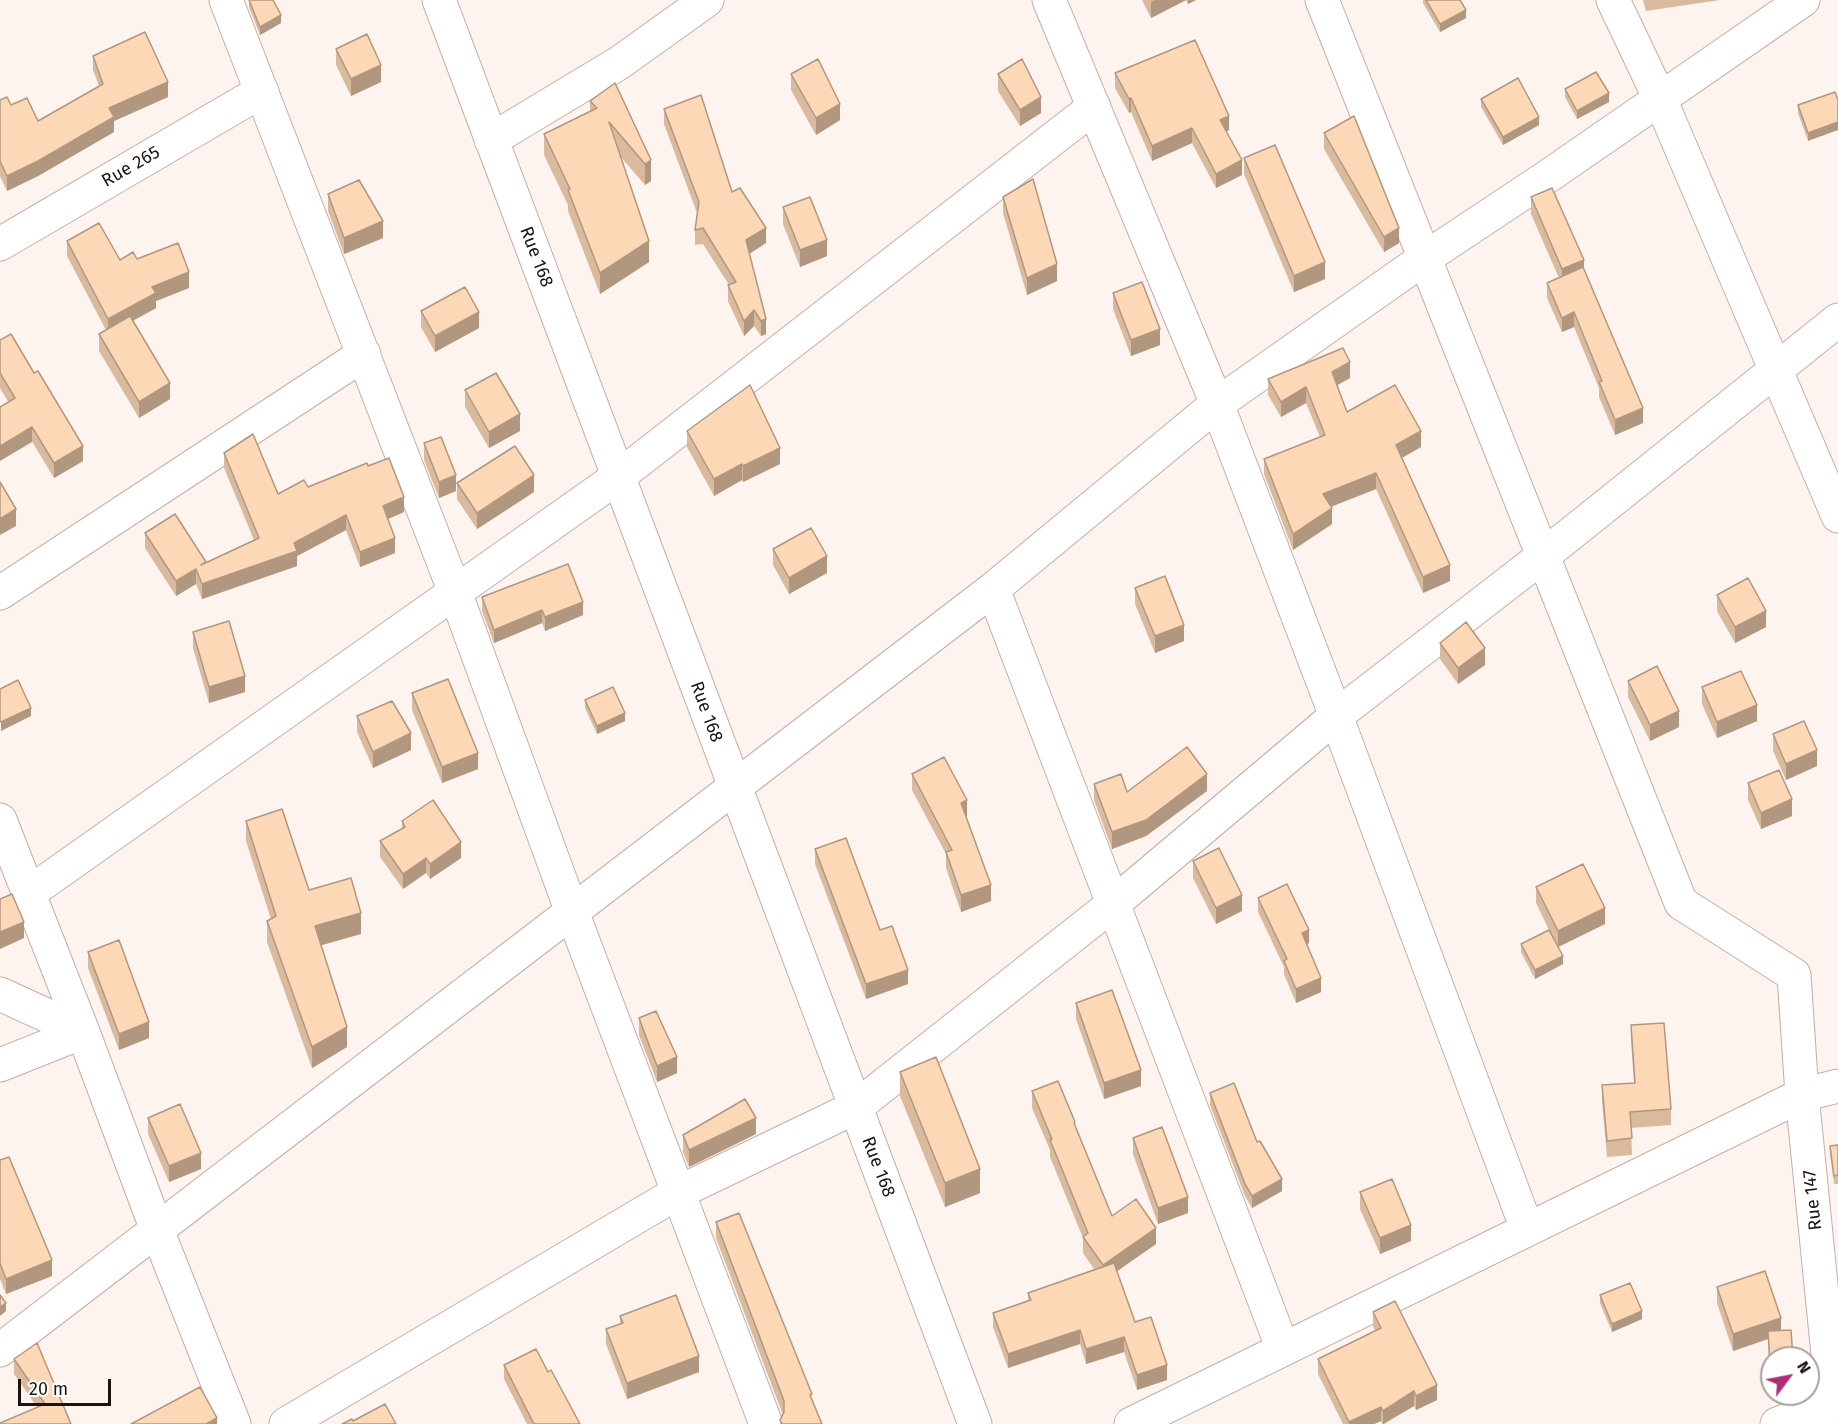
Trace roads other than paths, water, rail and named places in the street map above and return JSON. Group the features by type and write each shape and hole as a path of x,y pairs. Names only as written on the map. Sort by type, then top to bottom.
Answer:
{"street":[{"path":"226,0 455,592 677,1193 766,1424"},
{"name":"Rue 168","path":"439,0 975,1424"},
{"path":"491,140 619,63 706,0"},
{"path":"1049,0 1217,404 1527,1229"},
{"path":"1322,0 1543,556"},
{"path":"1613,0 1660,99 1838,516"},
{"path":"0,1350 993,589 1217,404 1425,258 1547,177 1803,0"},
{"name":"Rue 265","path":"0,244 262,91"},
{"path":"29,893 618,477 1094,107"},
{"path":"286,1424 677,1193 856,1107 1113,904 1336,716 1543,556 1838,320"},
{"path":"0,593 364,354"},
{"name":"Rue 147","path":"1543,556 1681,903 1794,975 1802,1095 1835,1408"},
{"path":"993,589 1283,1349"},
{"path":"0,820 234,1424"},
{"path":"0,994 83,1032"},
{"path":"0,1065 83,1032"},
{"path":"1131,1424 1802,1095 1838,1086"},
{"path":"1777,1424 1835,1408"}]}
